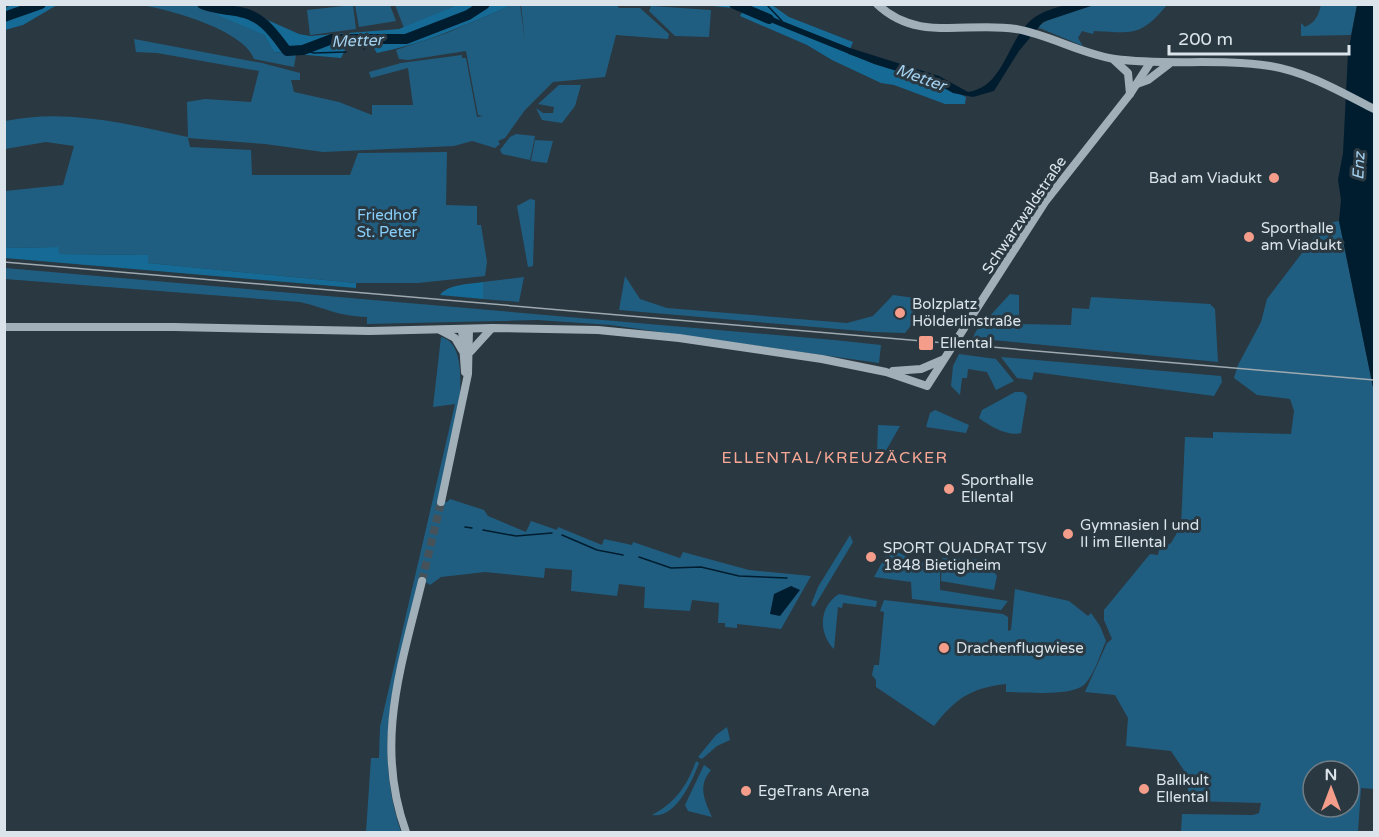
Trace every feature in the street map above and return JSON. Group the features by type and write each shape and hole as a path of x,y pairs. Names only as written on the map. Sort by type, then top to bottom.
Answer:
{"main road":[{"path":"877,4 895,18 924,29 1014,29 1113,59 1169,64 1241,64 1289,71 1374,109"},
{"path":"1113,59 1128,73 1130,94"},
{"name":"Schwarzwaldstraße","path":"886,372 927,386 1052,193 1130,94 1150,63"},
{"path":"1137,84 1148,80 1169,64"},
{"path":"4,327 439,330 492,328 627,332 822,359 886,372 921,369 944,360"},
{"path":"467,352 492,328"},
{"path":"441,502 466,384 466,329"},
{"path":"439,330 455,338 467,352"},
{"path":"406,832 393,790 390,733 397,687 422,580"}],"green space":[{"name":"Friedhof St. Peter","path":"616,4 619,8 640,8 669,34 668,39 616,35 605,77 553,82 525,110 505,138 498,141 500,144 495,148 472,141 454,146 323,152 265,144 188,138 190,147 251,150 252,175 350,175 358,153 447,152 446,205 477,206 477,225 481,225 487,262 485,276 418,283 356,283 148,263 148,255 58,254 58,247 5,248 5,191 63,185 74,146 46,142 5,149 5,121 51,116 97,119 188,137 187,102 205,99 251,102 259,71 157,53 136,52 134,39 262,63 300,73 300,80 291,80 294,92 339,102 372,115 372,105 413,105 408,68 371,78 369,72 401,63 462,55 462,58 466,58 477,117 483,116 478,115 466,51 408,60 399,59 396,50 447,33 512,5 520,5 525,41 521,5"},
{"path":"140,5 195,5 209,9 264,35 274,52 296,55 294,67 254,59 236,39 221,30 186,16"},
{"path":"353,5 356,29 310,35 307,10"},
{"path":"355,5 390,5 396,21 359,27"},
{"path":"395,5 457,5 404,28"},
{"path":"1094,5 1167,5 1150,23 1135,31 1094,31 1093,34 1082,31 1078,38 1083,46 1037,27 1054,16"},
{"path":"1321,5 1357,5 1351,35 1301,36 1301,23 1305,27 1312,23"},
{"path":"651,6 711,10 709,37 675,36 649,11"},
{"path":"559,85 581,85 575,106 562,123 542,120 536,108 543,113 553,113 554,107 538,104"},
{"path":"516,134 535,136 530,160 502,154 500,150 510,137"},
{"path":"535,140 553,141 547,163 531,161"},
{"path":"530,199 535,200 533,266 528,267 517,206"},
{"path":"1339,221 1374,392 1374,789 1361,788 1361,759 1301,759 1301,819 1359,819 1358,832 1181,832 1182,814 1253,815 1259,813 1261,803 1189,801 1187,775 1171,751 1126,746 1128,718 1115,695 1085,692 1107,643 1112,639 1104,620 1104,610 1150,554 1158,555 1159,550 1171,543 1181,526 1185,437 1213,438 1213,432 1291,434 1294,411 1290,399 1257,395 1234,378 1238,365 1261,322 1267,299 1324,224"},
{"path":"5,268 881,345 879,363 611,325 537,320 367,324 367,317 339,313 300,302 5,279"},
{"path":"625,276 640,299 667,308 847,323 873,316 893,295 915,298 916,319 905,333 619,310"},
{"path":"524,277 519,302 483,299 483,282"},
{"path":"1010,294 1019,295 1019,324 1071,325 1072,308 1089,309 1091,297 1210,304 1215,309 1218,362 973,338 976,331"},
{"path":"441,337 453,345 459,362 460,385 454,439 441,502 447,502 450,499 484,510 488,516 526,532 531,521 557,530 558,527 602,545 604,539 632,545 633,542 680,558 683,552 749,570 811,576 781,629 737,624 737,628 725,627 725,623 718,623 719,603 692,600 690,611 644,608 645,587 619,584 617,596 571,591 572,570 545,568 544,578 485,572 441,577 430,585 426,582 396,675 391,706 388,768 392,800 401,832 366,832 371,758 379,758 380,727 455,404 433,407"},
{"path":"959,354 996,359 1014,381 996,390 987,372 968,369 967,378 962,378 960,395 951,386 953,366"},
{"path":"1001,357 1221,376 1222,382 1214,396 1034,372 1032,380 1017,378"},
{"path":"1015,392 1023,392 1027,396 1021,433 1005,432 979,418 982,410"},
{"path":"935,410 969,425 966,433 926,427 930,413"},
{"path":"878,425 900,426 884,454 877,454"},
{"path":"850,535 853,542 814,607 811,605 818,587"},
{"path":"890,548 917,562 940,563 940,590 1008,601 1001,610 912,599 911,582 874,577"},
{"path":"942,558 985,560 997,576 994,590 941,581"},
{"path":"1015,589 1069,601 1088,616 1091,613 1106,641 1089,680 1085,684 1070,691 1048,693 1006,692 1006,684 983,688 957,701 934,726 876,687 876,680 872,675 874,665 879,665 884,612 880,611 884,600 1003,614 1008,617 1008,631 1011,630"},
{"path":"839,594 877,601 876,607 843,603 842,608 838,607 834,649 825,635 823,620 828,605"},
{"path":"727,727 730,740 717,746 702,759 698,757 716,735"},
{"path":"696,761 699,763 692,779 676,805 661,815 652,815 668,805 680,792"},
{"path":"704,765 711,770 703,788 712,817 688,811 685,805"}],"shaded area":[{"path":"14,4 57,5 23,25 5,30 5,8"},
{"path":"195,5 234,5 299,34 310,36 399,29 457,5 512,5 446,33 395,49 377,53 369,41 348,44 341,58 274,52 264,35"},
{"path":"702,5 772,5 789,17 853,42 848,54 935,83 966,97 965,104 945,104 894,85 881,83 832,60 807,45 740,16 744,9"},
{"path":"58,247 59,254 148,255 148,263 356,283 356,288 5,258 5,248"},
{"path":"483,282 483,299 440,295 454,287"}],"water":[{"path":"1065,5 1094,5 1043,22 1019,51 994,91 973,97 953,93 935,83 874,64 755,16 757,11 850,48 939,76 968,92 981,88 990,81 1025,26 1035,17"},
{"name":"Enz","path":"1357,5 1374,5 1374,392 1339,221 1341,200 1338,180 1343,153 1348,53"},
{"path":"791,586 800,590 780,616 770,614 774,594"}],"waterway":[{"name":"Metter","path":"4,17 41,4"},
{"name":"Metter","path":"202,4 255,17 267,27 287,51 303,50 332,39 406,39 468,15 485,4"},
{"name":"Metter","path":"734,4 769,19"},
{"path":"766,4 782,21"},
{"path":"364,49 379,39"},
{"path":"303,50 314,53 346,52"},
{"path":"465,527 472,528"},
{"path":"483,530 516,536 552,533"},
{"path":"562,535 597,550 623,555"},
{"path":"639,557 671,568 701,567 739,576 787,578"}],"tunnel":[{"path":"422,581 441,502"}],"railway":[{"path":"4,262 1374,380"}],"place":[{"name":"Bad am Viadukt","path":"1274,178"},
{"name":"Sporthalle am Viadukt","path":"1249,237"},
{"name":"Bolzplatz Hölderlinstraße","path":"900,313"},
{"name":"Ellental","path":"926,343"},
{"name":"Sporthalle Ellental","path":"949,489"},
{"name":"Gymnasien I und II im Ellental","path":"1068,534"},
{"name":"SPORT QUADRAT TSV 1848 Bietigheim","path":"871,557"},
{"name":"Drachenflugwiese","path":"944,648"},
{"name":"Ballkult Ellental","path":"1144,789"},
{"name":"EgeTrans Arena","path":"746,791"}],"district":[{"name":"ELLENTAL/KREUZÄCKER","path":"835,457"}]}
